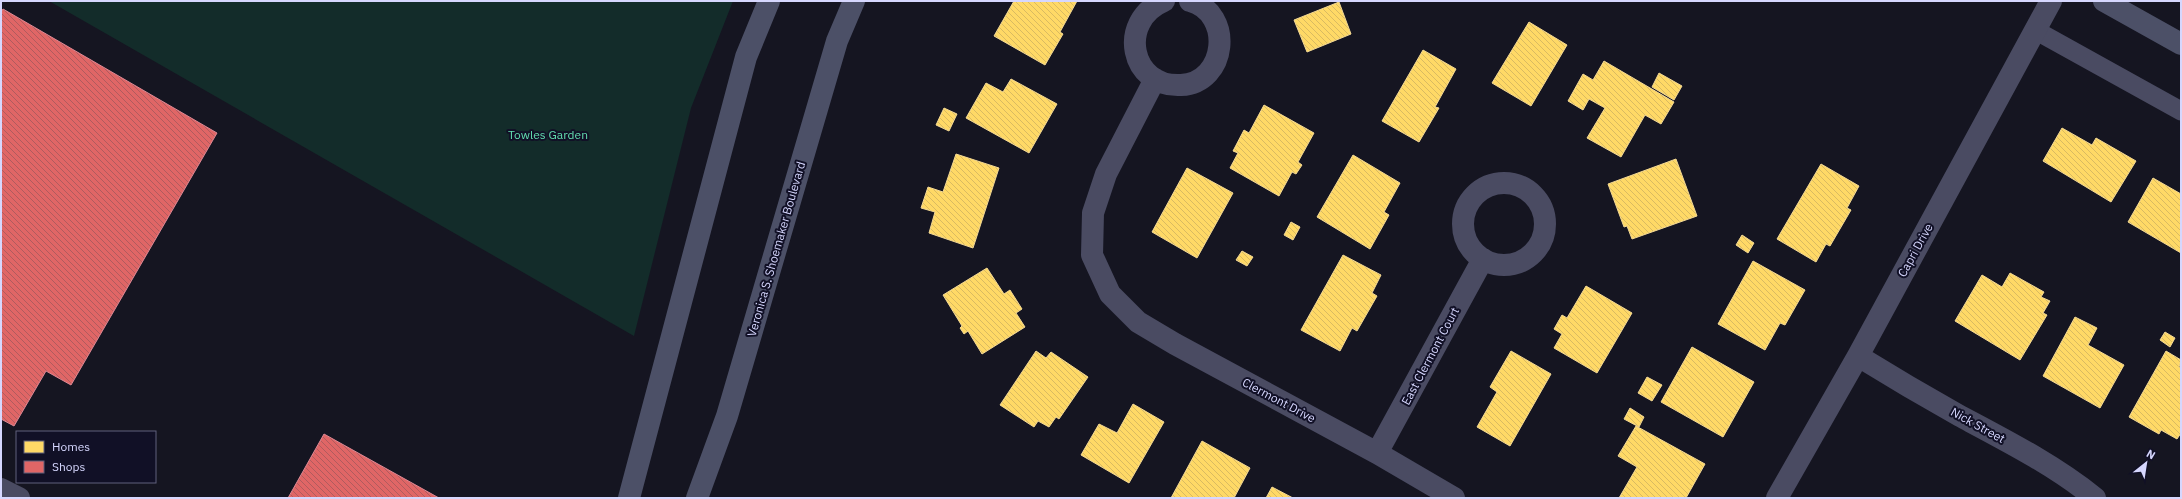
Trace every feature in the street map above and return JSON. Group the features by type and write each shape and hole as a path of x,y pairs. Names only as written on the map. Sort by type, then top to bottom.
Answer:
{"street":[{"path":"629,498 746,57 770,1"},
{"name":"Veronica S. Shoemaker Boulevard","path":"697,498 727,416 837,41 854,1"},
{"path":"1164,1 1154,5 1143,15 1136,28 1134,42 1136,57 1144,69 1155,79 1168,84 1182,85 1195,81 1207,74 1216,63 1220,50 1221,36 1216,22 1208,11 1190,1"},
{"name":"Capri Drive","path":"1776,498 1858,356 2051,1"},
{"path":"2104,1 2181,44"},
{"name":"Clermont Drive","path":"1155,79 1106,174 1093,212 1092,255 1110,294 1138,322 1454,498"},
{"name":"East Clermont Court","path":"1377,454 1483,259"},
{"name":"Nick Street","path":"1858,356 1928,398 2023,450 2072,480 2095,498"},
{"path":"1,489 19,498"}],"lane":[{"path":"2035,30 2181,111"}],"green space":[{"name":"Towles Garden","path":"49,1 733,1 691,108 634,336"}],"building: Homes":[{"path":"1014,1 1077,1 1060,32 1063,34 1045,65 994,36"},
{"path":"1339,2 1351,34 1307,52 1294,20"},
{"path":"1529,22 1567,45 1531,106 1492,83"},
{"path":"1423,50 1456,69 1435,107 1439,108 1419,142 1382,121"},
{"path":"1604,61 1674,102 1661,124 1645,115 1621,157 1587,138 1605,108 1589,99 1583,110 1568,101 1583,74 1593,80"},
{"path":"1659,73 1682,86 1674,100 1652,87"},
{"path":"1011,79 1057,104 1029,153 966,118 986,83 1003,92"},
{"path":"1264,105 1314,133 1298,162 1302,165 1296,174 1292,172 1279,196 1230,168 1238,153 1233,151 1244,130 1249,133"},
{"path":"944,108 957,114 949,131 936,125"},
{"path":"2062,128 2092,145 2096,138 2136,161 2111,202 2043,161"},
{"path":"956,154 999,168 973,248 929,233 935,212 921,208 928,187 943,192"},
{"path":"1353,155 1400,183 1384,212 1389,215 1370,249 1317,217"},
{"path":"1676,159 1697,216 1632,239 1627,226 1624,227 1608,184"},
{"path":"1821,164 1859,186 1847,208 1851,210 1830,246 1826,244 1816,262 1777,239"},
{"path":"1187,168 1233,193 1197,258 1152,232"},
{"path":"2153,178 2181,194 2181,253 2128,222"},
{"path":"1291,222 1300,227 1293,240 1284,235"},
{"path":"1742,235 1754,243 1748,253 1736,245"},
{"path":"1242,251 1253,257 1247,266 1236,260"},
{"path":"1343,255 1381,275 1372,293 1377,296 1357,331 1352,328 1340,351 1301,330"},
{"path":"1753,261 1805,290 1785,325 1780,323 1765,350 1718,324"},
{"path":"987,268 1004,294 1010,290 1022,309 1016,313 1025,327 982,354 968,331 964,334 960,328 962,326 943,295"},
{"path":"2010,273 2044,292 2041,297 2050,301 2043,313 2047,315 2020,360 1955,321 1982,275 2002,287"},
{"path":"1586,286 1632,313 1597,373 1554,348 1562,334 1554,329 1562,315 1567,318"},
{"path":"2075,317 2097,328 2088,345 2124,365 2100,408 2043,376"},
{"path":"2165,332 2175,338 2170,347 2160,340"},
{"path":"1692,347 1754,382 1723,437 1661,402"},
{"path":"1036,351 1046,358 1051,352 1088,377 1059,419 1056,417 1049,427 1038,421 1034,427 1000,405"},
{"path":"1511,351 1551,374 1510,446 1477,427 1497,392 1490,387"},
{"path":"2166,351 2181,360 2179,367 2181,368 2181,433 2177,439 2161,430 2159,434 2129,417"},
{"path":"1647,377 1662,385 1652,401 1638,393"},
{"path":"1133,404 1164,422 1129,483 1081,455 1099,424 1117,433"},
{"path":"1630,408 1644,417 1639,427 1624,419"},
{"path":"1636,426 1705,464 1686,498 1619,498 1637,467 1618,456"},
{"path":"1202,441 1250,468 1234,498 1171,498"},
{"path":"1272,487 1293,498 1266,498"}],"building: Shops":[{"path":"3,9 217,133 71,385 46,371 14,426 1,419 1,12"},
{"path":"324,434 439,498 288,498"}]}
